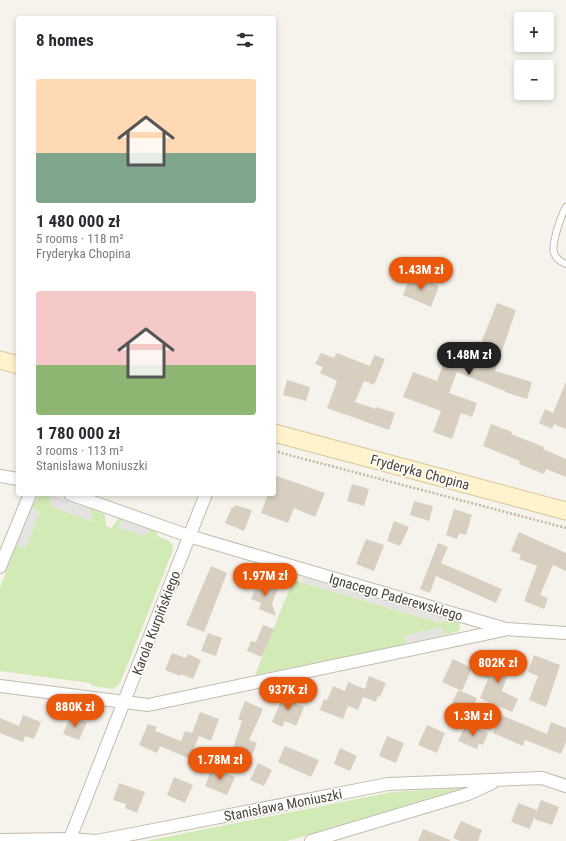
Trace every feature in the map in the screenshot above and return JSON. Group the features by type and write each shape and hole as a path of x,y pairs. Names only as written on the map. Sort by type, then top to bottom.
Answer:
{"street":[{"path":"0,360 16,364"},
{"name":"Fryderyka Chopina","path":"276,434 566,512"},
{"path":"0,476 16,479"},
{"path":"0,567 29,496"},
{"name":"Ignacego Paderewskiego","path":"76,496 189,536 506,630 566,633"},
{"name":"Karola Kurpińskiego","path":"69,840 125,702 205,496"},
{"path":"0,686 148,705 506,630"},
{"name":"Stanisława Moniuszki","path":"0,840 97,841 388,784 542,778 566,786"},
{"name":"Stanisława Moniuszki","path":"312,841 468,794 499,780"}],"lane":[{"path":"566,207 553,246 554,253 558,259 566,264"}],"path":[{"path":"276,452 566,528"}],"green space":[{"path":"49,496 52,507 92,521 90,508 105,515 106,526 111,528 119,518 123,520 117,527 144,536 151,529 156,530 158,536 169,541 173,545 172,553 120,683 113,689 93,686 90,683 0,671 0,588 16,545 25,549 40,512 31,508 38,497"},
{"path":"293,580 440,623 448,620 459,622 459,631 445,635 442,627 404,636 406,644 255,675"},
{"path":"463,788 287,841 146,841 392,792"}],"shaded area":[{"path":"49,496 54,496 90,508 92,521 52,507"},
{"path":"31,508 40,512 25,549 16,545"},
{"path":"123,520 151,529 144,536 117,527"},
{"path":"303,577 448,620 440,623 301,582"},
{"path":"443,627 445,635 406,644 404,636"}],"building":[{"path":"410,277 420,281 422,278 439,286 431,307 403,295"},
{"path":"497,303 516,310 495,371 532,382 527,399 505,392 457,372 449,393 477,403 472,417 461,413 452,439 433,432 441,411 403,397 413,372 437,381 447,354 470,363 478,341 481,343"},
{"path":"321,353 334,358 337,353 370,366 374,355 385,359 374,385 364,381 355,402 395,413 389,430 327,408 337,381 320,373 323,367 315,364"},
{"path":"287,380 310,387 306,401 283,395"},
{"path":"566,382 566,429 554,424 552,429 539,423 545,409 553,413"},
{"path":"491,424 512,432 511,434 544,447 543,449 566,459 566,477 546,469 544,474 519,464 520,461 483,446"},
{"path":"276,476 325,493 315,517 294,508 288,523 261,513 267,496 276,496"},
{"path":"352,484 369,489 364,506 347,501"},
{"path":"414,501 433,506 429,521 410,515"},
{"path":"235,505 252,510 244,531 225,523 232,507 234,508"},
{"path":"454,509 472,515 466,535 459,533 457,539 446,535"},
{"path":"394,521 409,527 400,546 387,541"},
{"path":"519,532 566,553 566,571 553,565 540,595 548,598 544,609 524,601 537,566 519,559 521,555 511,551"},
{"path":"366,539 384,545 374,571 356,564"},
{"path":"438,543 448,547 441,563 502,589 496,603 436,576 430,593 420,589"},
{"path":"211,566 227,573 204,632 186,625"},
{"path":"258,581 278,589 272,603 276,616 259,609 261,603 251,599"},
{"path":"263,625 274,629 262,657 247,651 251,641 256,642"},
{"path":"208,633 222,638 216,656 201,651"},
{"path":"172,653 186,658 188,654 201,660 193,679 165,670"},
{"path":"491,655 512,663 502,691 518,699 512,712 480,698 488,679 483,677"},
{"path":"534,655 560,665 546,707 529,700 538,676 528,672"},
{"path":"453,659 472,668 462,691 442,682"},
{"path":"369,676 386,683 380,697 378,696 376,702 363,697 358,710 348,706 343,719 320,710 324,699 327,700 333,686 345,691 348,682 365,689"},
{"path":"458,690 477,698 470,716 450,708"},
{"path":"285,692 299,698 296,704 304,707 296,726 285,721 282,727 272,722"},
{"path":"245,701 263,709 249,740 257,743 252,755 233,748 242,721 238,719"},
{"path":"200,712 219,719 211,741 199,736 190,759 160,746 157,753 139,745 148,724 157,727 155,731 181,741 185,731 192,733"},
{"path":"23,715 41,722 34,739 25,736 23,742 0,733 0,718 19,726"},
{"path":"501,715 547,734 551,722 566,728 566,742 561,754 525,740 523,746 493,733"},
{"path":"70,716 87,722 79,740 63,734"},
{"path":"466,724 488,733 483,745 479,743 477,749 458,741"},
{"path":"427,725 445,733 437,753 418,745"},
{"path":"387,736 404,743 396,763 379,756"},
{"path":"285,746 319,760 311,777 278,762"},
{"path":"340,748 357,756 350,771 334,764"},
{"path":"258,763 272,770 264,786 250,780"},
{"path":"212,768 235,777 227,795 205,786"},
{"path":"174,777 193,785 185,803 167,795"},
{"path":"119,783 145,792 137,813 125,808 126,804 113,800"},
{"path":"541,800 559,807 552,825 534,819"},
{"path":"518,803 537,810 530,829 511,822"},
{"path":"461,821 482,830 478,841 460,841 453,838"},
{"path":"423,829 450,840 450,841 418,841"}]}
